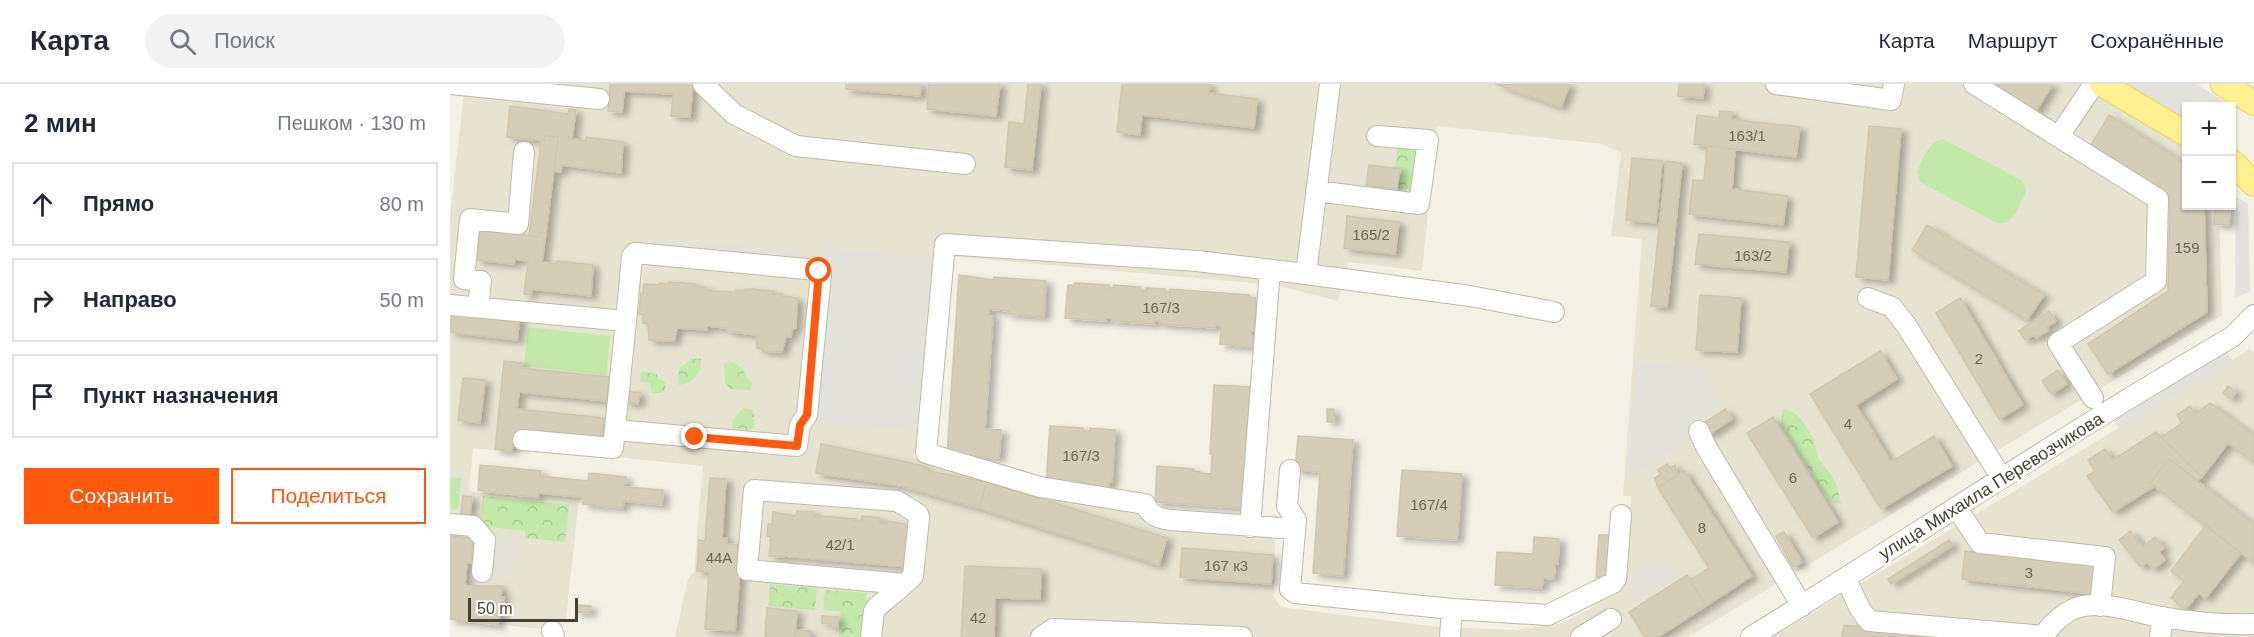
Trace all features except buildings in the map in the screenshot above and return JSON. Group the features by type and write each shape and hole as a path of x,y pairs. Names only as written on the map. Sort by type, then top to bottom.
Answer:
{"main road":[{"path":"2102,84 2182,131"},
{"path":"2223,84 2254,103"},
{"path":"2236,166 2254,184"}],"street":[{"path":"450,84 599,99"},
{"path":"703,84 734,114 796,146 965,164"},
{"path":"1306,274 1330,84"},
{"path":"1776,84 1891,100 1894,84"},
{"path":"1974,84 2158,199 2156,281 2058,343 2093,398"},
{"path":"2059,136 2094,84"},
{"path":"1316,191 1419,204 1428,140 1377,136"},
{"path":"478,307 481,281 464,279 470,219 518,224 524,152"},
{"path":"1295,529 1157,518 1149,512 1145,504 1040,487 926,453 945,244 1197,261 1470,296 1554,312"},
{"path":"523,440 611,448 614,446 632,256 635,253 817,270 820,274 807,415 800,425 797,446 616,430"},
{"path":"1250,527 1270,270"},
{"path":"1869,298 1892,307 1906,325 2001,477"},
{"path":"450,305 626,321"},
{"path":"2232,337 2254,315"},
{"path":"2232,337 2254,331"},
{"name":"улица Михаила Перевозчикова","path":"1751,637 1846,579 2001,477 2232,337"},
{"path":"1699,431 1704,445 1802,606"},
{"path":"1290,470 1287,506 1296,518 1290,589 1294,593 1452,609 1548,615 1601,584 1613,584 1616,579 1621,515"},
{"path":"871,637 874,611 904,584 914,574 918,514 899,501 754,490 747,568 749,571 904,584"},
{"path":"1956,507 1980,543 2105,557 2100,606"},
{"path":"450,524 473,526 485,540 482,572"},
{"path":"1846,579 1860,609 1869,621 2044,636 2058,619 2078,607 2100,606 2162,627 2254,624"},
{"path":"1450,637 1452,609"},
{"path":"1581,637 1611,619"},
{"path":"1041,637 1053,629 1242,637"}],"shaded area":[{"path":"465,84 2083,84 2182,142 2182,210 2219,210 2222,315 1688,637 675,637 688,579 694,572 703,466 530,448 529,454 473,448 469,491 538,498 539,493 579,497 566,620 560,619 559,631 450,619 450,218","holes":["1437,126 1602,144 1621,153 1611,236 1642,239 1623,496 1631,496 1626,580 1590,609 1562,623 1517,630 1439,627 1281,607 1274,597 1275,538 1190,528 913,457 919,433 936,255 1275,285 1338,301 1349,262 1422,271"]},
{"path":"2124,84 2196,84 2225,102 2182,102 2182,119"},
{"path":"2236,197 2248,204 2250,291 2235,298"},
{"path":"654,238 803,251 802,262 653,249"},
{"path":"826,249 932,258 916,431 815,421 829,275 824,274"},
{"path":"2226,349 2232,360 2119,429 2113,419"},
{"path":"2250,349 2254,352 2254,637 1772,637"},
{"path":"1636,364 1706,367 1718,406 1695,423 1699,431 1642,469 1627,471"},
{"path":"485,540 515,544 511,575 482,572"},
{"path":"1655,564 1661,568 1666,567 1673,577 1635,602 1630,595 1635,577"}],"green space":[{"path":"1943,139 2023,181 2026,191 2012,218 2003,223 1997,223 1920,182 1917,172 1924,157 1934,143"},
{"path":"1398,145 1419,147 1413,191 1397,189 1400,169 1395,168"},
{"path":"528,327 610,336 606,375 524,366"},
{"path":"691,358 701,359 698,374 688,383 678,385 679,367"},
{"path":"729,362 743,370 752,384 751,390 731,389 725,383 724,364"},
{"path":"641,371 657,374 658,378 665,382 665,391 653,393 650,383 640,382"},
{"path":"743,408 753,409 755,425 751,430 732,428 733,419"},
{"path":"1783,409 1794,413 1801,419 1813,437 1818,458 1837,486 1841,504 1833,503 1827,498 1781,424"},
{"path":"450,477 461,478 458,509 450,508"},
{"path":"483,496 569,505 565,542 525,538 525,531 479,526"},
{"path":"770,584 817,588 815,610 768,606"},
{"path":"825,590 867,593 863,637 839,637 841,612 823,610"}],"route":[{"path":"695,437 797,446 800,425 807,415 819,271"}]}
